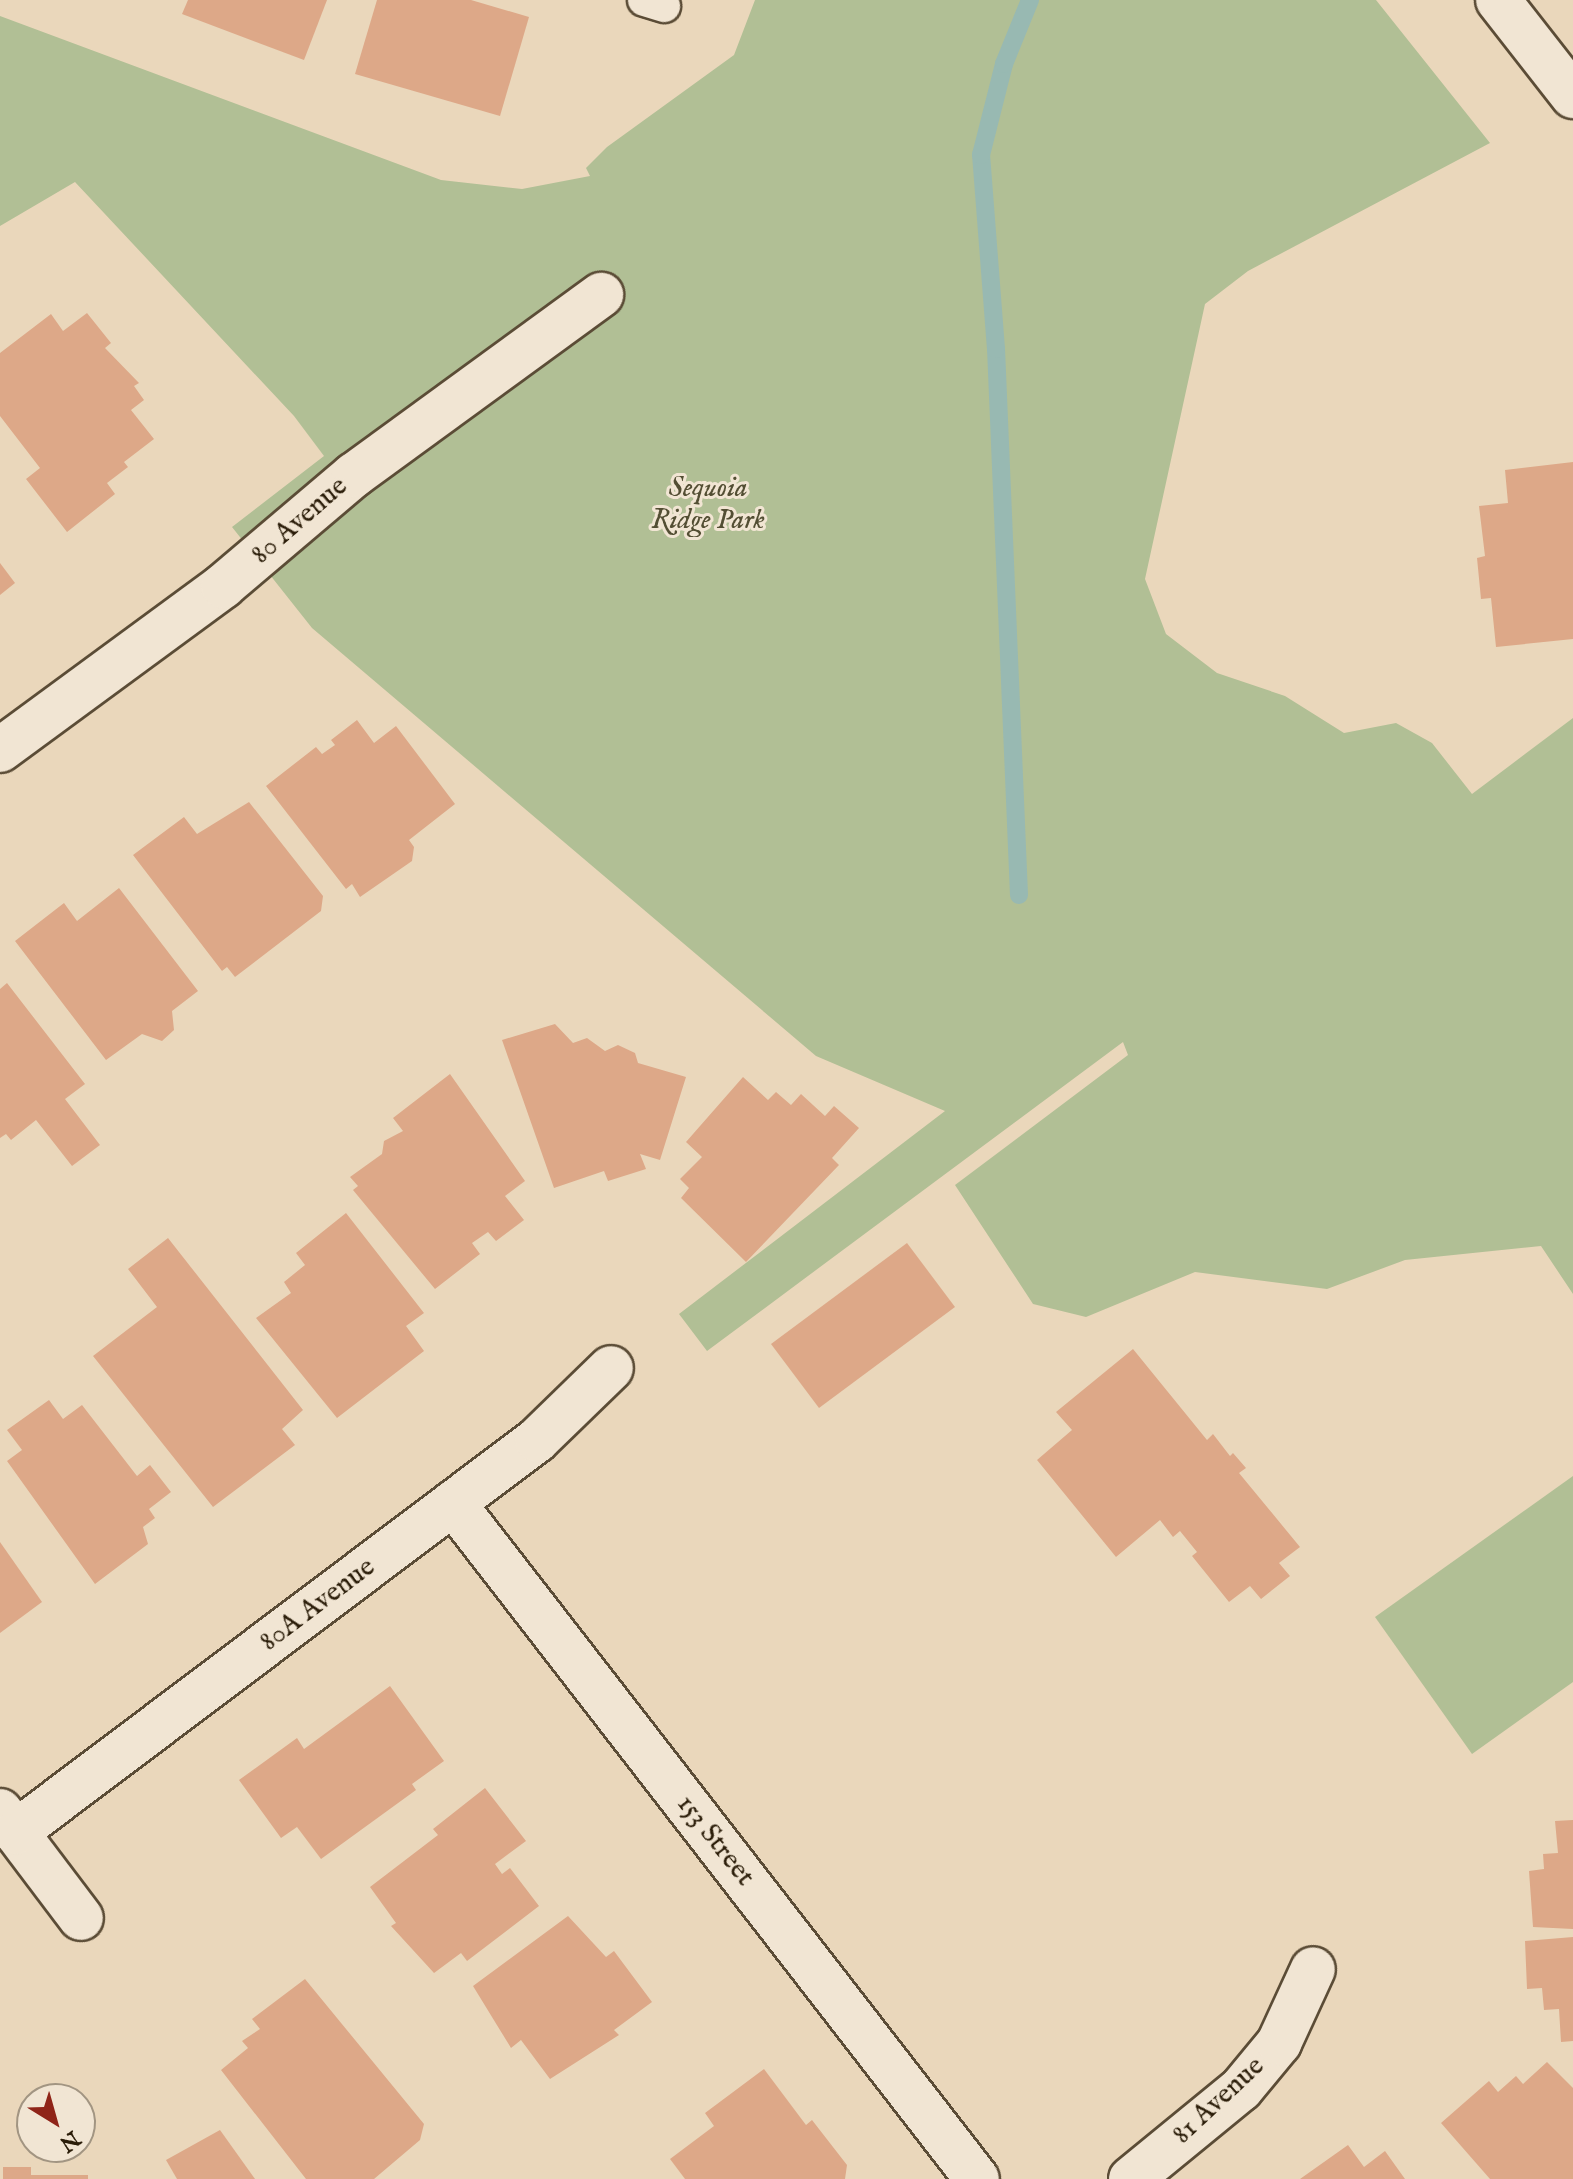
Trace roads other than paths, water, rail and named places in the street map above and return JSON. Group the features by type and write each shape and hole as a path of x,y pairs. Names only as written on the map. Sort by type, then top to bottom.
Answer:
{"street":[{"path":"1498,0 1573,96"},
{"name":"80 Avenue","path":"0,750 223,586 354,475 601,295"},
{"name":"80A Avenue","path":"81,1918 8,1822 537,1440 611,1368"},
{"name":"153 Street","path":"453,1503 977,2179"},
{"name":"81 Avenue","path":"1131,2179 1241,2089 1279,2043 1313,1969"}],"waterway":[{"path":"1019,895 996,349 981,155 1004,64 1030,0"}],"park label":[{"name":"Sequoia Ridge Park","path":"708,505"}]}
